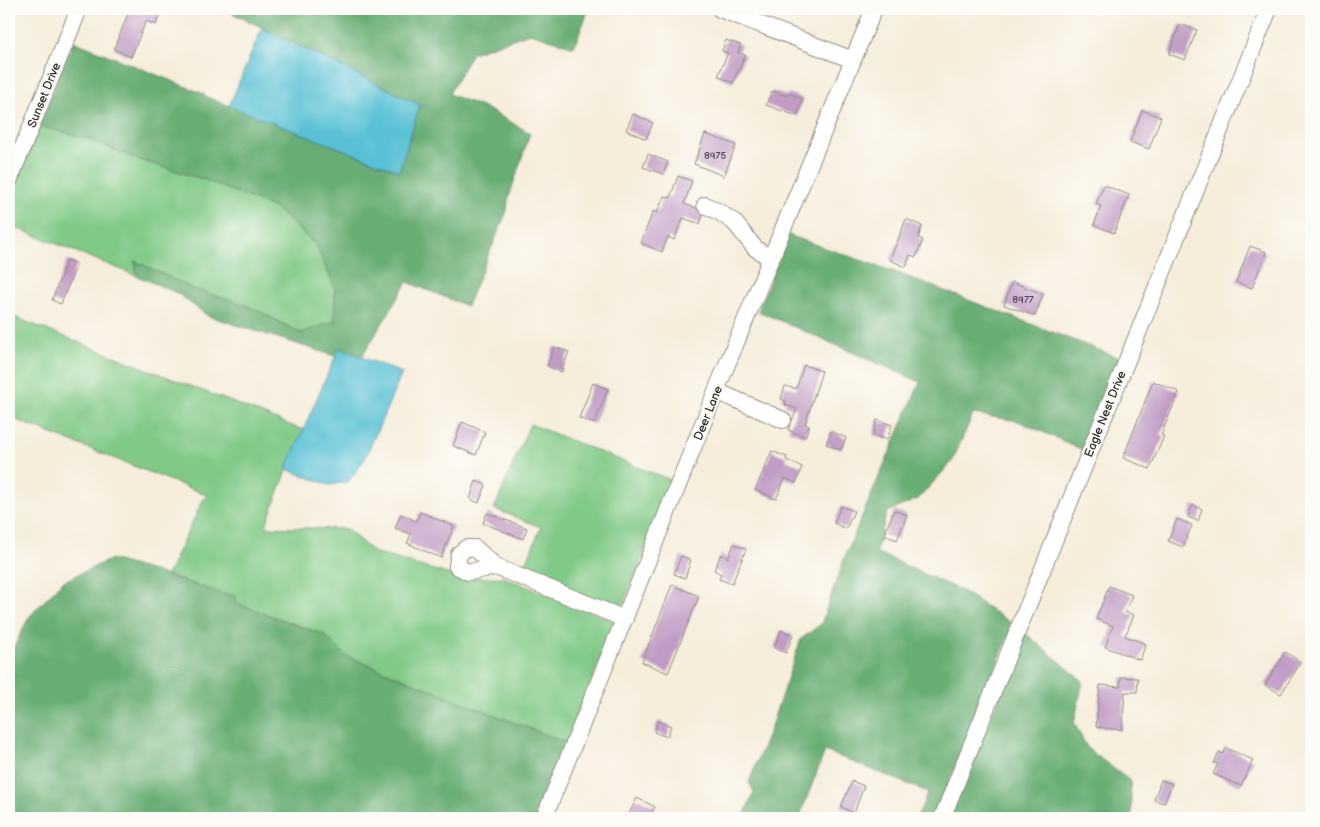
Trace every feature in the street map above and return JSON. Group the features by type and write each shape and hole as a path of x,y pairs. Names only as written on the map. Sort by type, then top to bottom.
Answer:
{"street":[{"name":"Sunset Drive","path":"9,181 79,9"},
{"path":"720,9 853,60"},
{"name":"Deer Lane","path":"544,818 716,391 874,9"},
{"name":"Eagle Nest Drive","path":"942,818 1269,9"},
{"path":"705,205 734,222 755,248 771,259"},
{"path":"716,391 783,420"},
{"path":"496,567 625,619"}],"green space":[{"path":"231,9 589,9 574,47 530,33 472,53 449,94 489,110 530,133 508,200 507,211 467,306 407,282 362,357 339,348 335,356 208,316 177,293 137,276 135,261 194,289 246,305 301,333 335,321 335,288 316,245 275,208 200,178 140,160 86,138 39,126 73,41 204,94 204,96 399,171 420,105 230,12"},
{"path":"39,126 86,138 140,160 200,178 275,208 316,245 335,288 335,321 301,333 246,305 194,289 135,261 137,276 9,225 9,200"},
{"path":"788,235 895,272 1120,358 1083,450 1018,421 973,414 952,462 918,499 887,512 876,552 964,592 1013,624 935,818 917,818 928,792 825,751 799,818 743,818 754,792 749,782 770,729 801,639 821,624 847,551 920,382 758,311"},
{"path":"9,315 303,430 265,527 347,529 373,552 461,578 503,577 616,622 566,743 346,656 325,635 234,603 237,595 223,594 167,575 207,495 9,417"},
{"path":"530,424 673,481 621,610 523,571 541,527 494,509"},
{"path":"111,559 223,594 237,595 235,603 325,635 346,656 566,743 537,818 9,818 9,649 14,647 29,617 62,582"},
{"path":"1025,633 1083,681 1074,723 1088,749 1130,781 1132,818 950,818"}],"water":[{"path":"262,28 420,105 399,171 229,106"},
{"path":"339,348 402,373 365,459 348,482 329,485 286,469"}],"building":[{"path":"130,9 155,9 161,11 156,25 146,21 131,57 114,49"},
{"path":"1180,24 1197,30 1185,60 1169,54"},
{"path":"726,40 741,45 738,52 745,55 733,83 718,76 728,53 722,51"},
{"path":"772,91 787,96 788,93 803,99 797,116 766,105"},
{"path":"1142,110 1161,117 1149,149 1130,142"},
{"path":"633,114 653,123 646,139 626,130"},
{"path":"705,134 736,145 724,176 694,164"},
{"path":"648,154 668,162 663,174 643,167"},
{"path":"678,176 692,181 684,204 696,208 703,215 700,224 683,218 674,240 668,237 662,252 641,243 653,211 657,213 664,196 670,198"},
{"path":"1104,185 1129,195 1114,233 1094,225 1101,206 1096,204"},
{"path":"906,219 922,226 918,238 923,240 916,257 910,255 906,267 890,260"},
{"path":"1250,246 1266,252 1252,288 1236,282"},
{"path":"67,260 77,264 61,304 52,300"},
{"path":"1012,282 1043,294 1035,316 1004,305"},
{"path":"554,347 569,352 561,372 547,366"},
{"path":"804,365 822,371 805,424 809,426 805,437 788,430 797,409 785,405 786,401 781,399 785,386 796,389"},
{"path":"1153,381 1179,392 1161,435 1164,436 1150,469 1123,458"},
{"path":"593,383 608,389 594,424 579,418"},
{"path":"877,420 892,425 887,440 873,435"},
{"path":"462,422 485,432 476,455 453,446"},
{"path":"831,431 846,438 841,450 826,444"},
{"path":"772,451 787,457 786,460 802,467 796,483 785,478 776,499 755,490"},
{"path":"476,481 486,485 479,503 470,499"},
{"path":"1193,505 1202,509 1198,521 1188,517"},
{"path":"841,506 854,511 846,529 834,523"},
{"path":"894,510 907,515 897,540 884,535"},
{"path":"420,512 454,526 441,558 407,543 411,534 395,528 401,514 416,521"},
{"path":"487,513 527,528 523,539 483,523"},
{"path":"1177,519 1192,525 1183,547 1168,541"},
{"path":"734,544 746,549 732,584 719,579 721,574 714,570 721,554 728,558"},
{"path":"681,556 691,560 685,578 674,574"},
{"path":"672,585 699,596 668,673 642,662"},
{"path":"1109,586 1132,595 1125,612 1134,615 1125,636 1146,644 1140,660 1105,647 1113,626 1096,619"},
{"path":"781,630 793,635 786,653 774,648"},
{"path":"1285,652 1301,662 1281,694 1265,685"},
{"path":"1121,677 1138,678 1137,692 1125,692 1122,730 1096,727 1100,685 1120,687"},
{"path":"658,721 671,726 667,737 654,732"},
{"path":"1226,748 1253,760 1241,786 1213,774 1218,764 1214,763 1219,752 1223,754"},
{"path":"1161,780 1172,784 1164,803 1154,800"},
{"path":"852,781 864,786 854,813 841,807"},
{"path":"637,798 655,807 649,818 627,818"}]}
